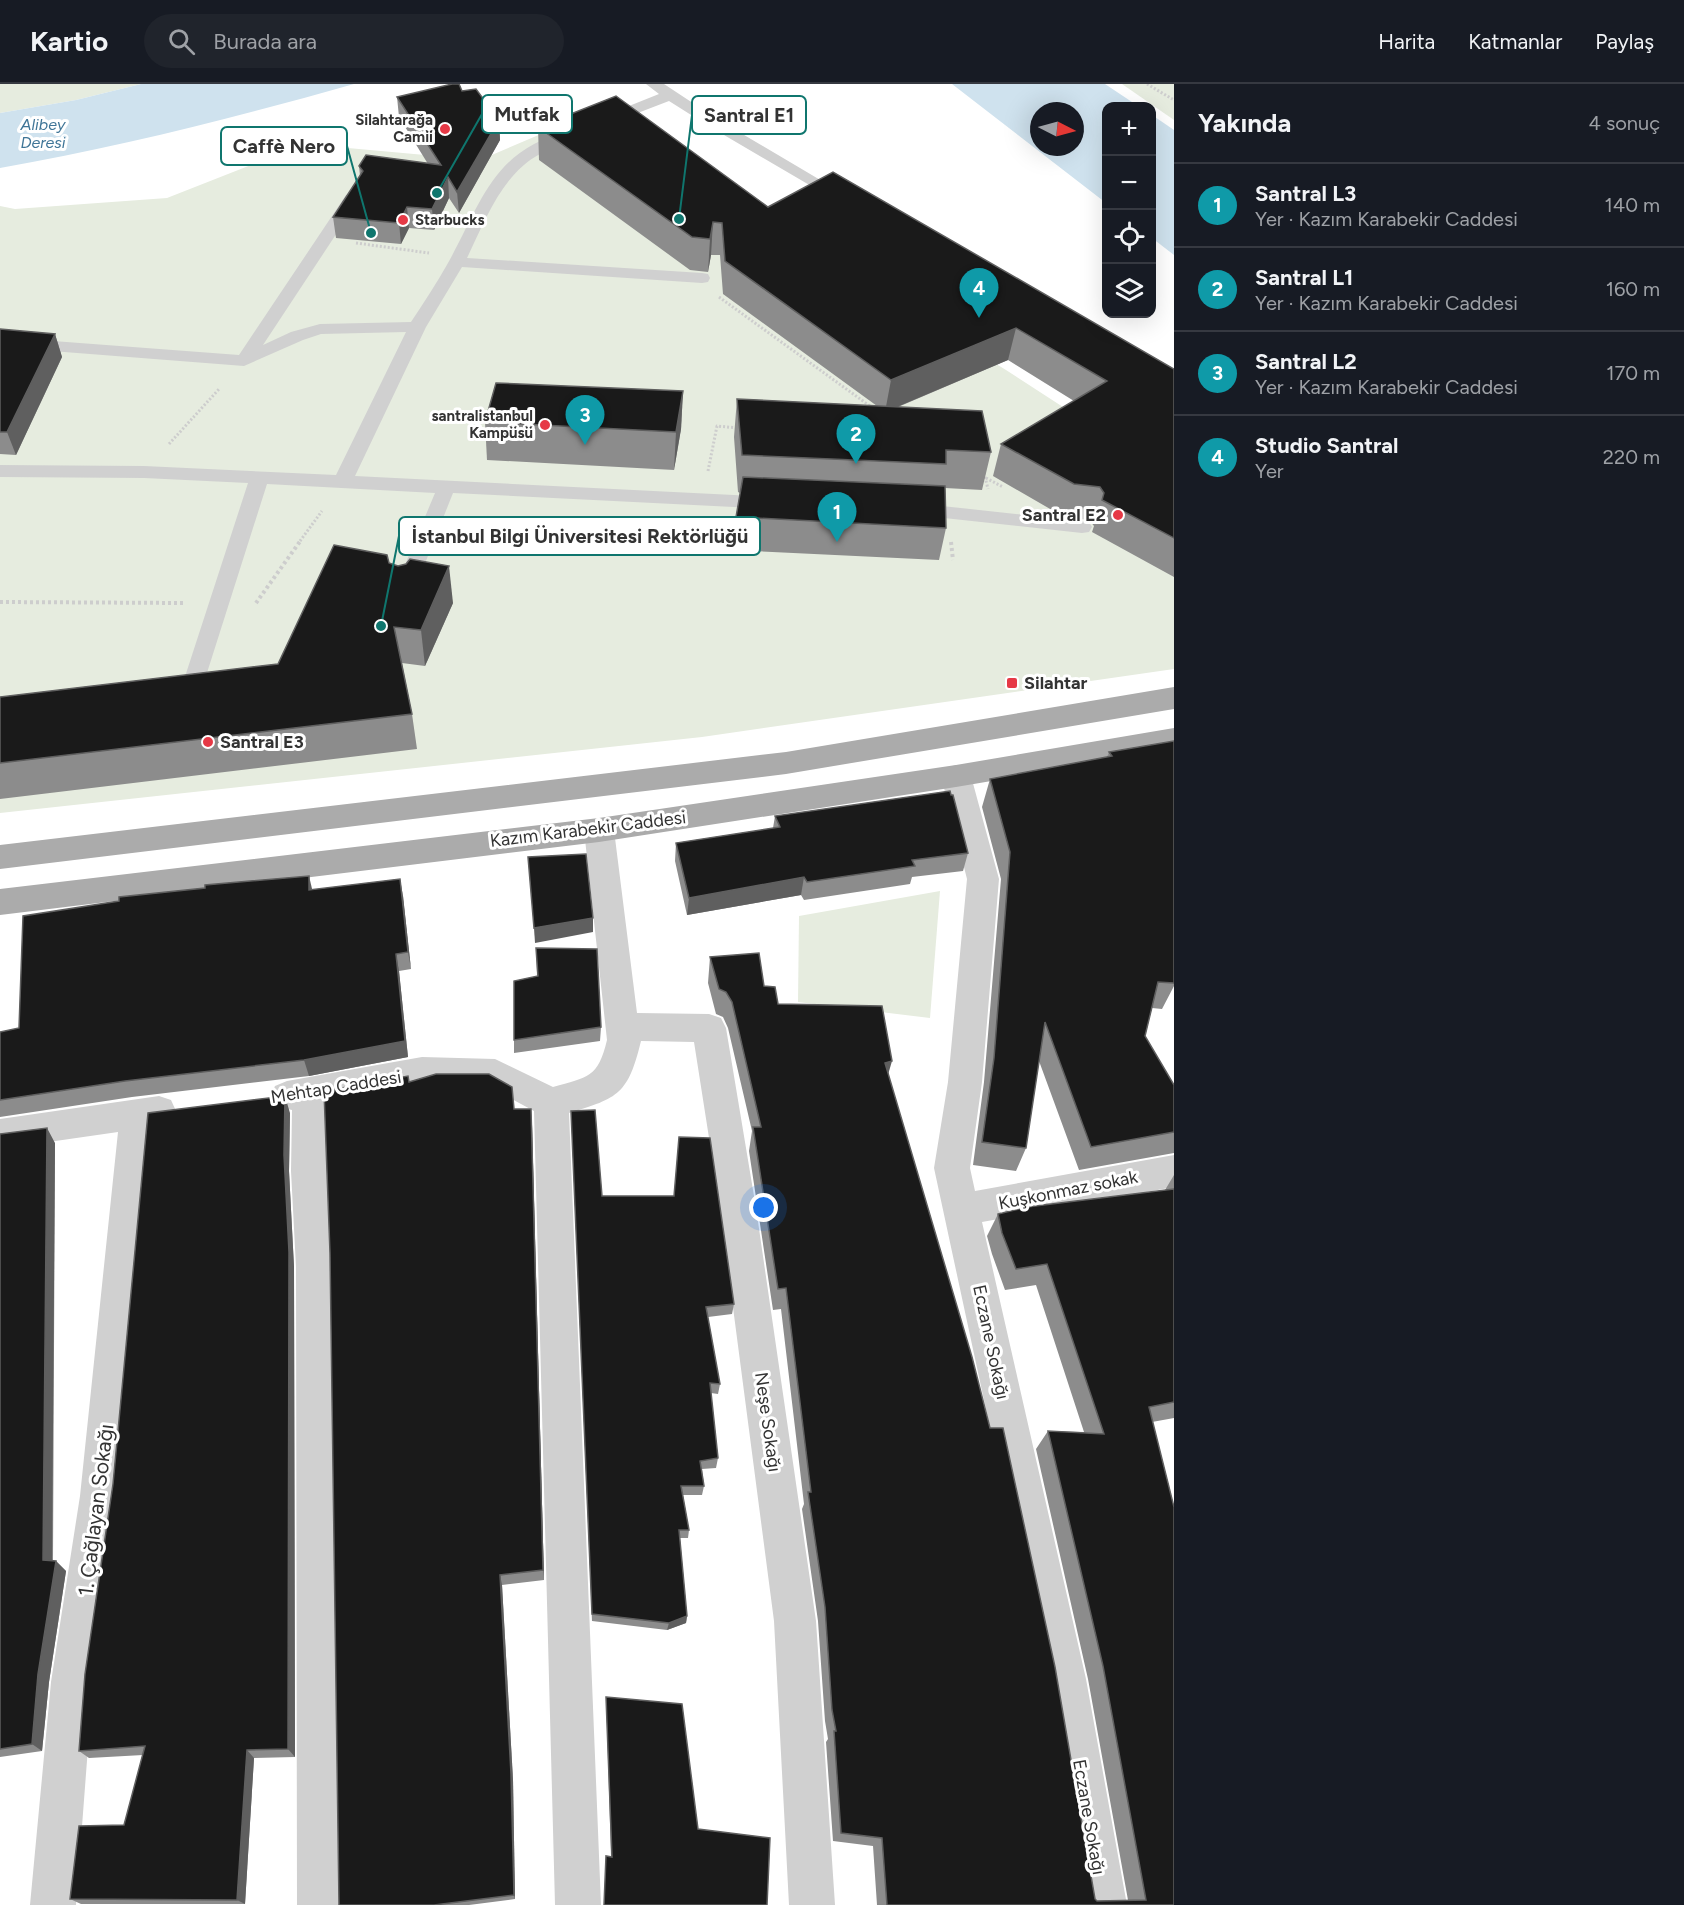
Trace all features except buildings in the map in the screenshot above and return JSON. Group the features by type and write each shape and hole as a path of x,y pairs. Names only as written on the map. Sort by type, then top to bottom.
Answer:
{"main road":[{"path":"0,857 786,763 1174,698"},
{"name":"Kazım Karabekir Caddesi","path":"0,902 599,830 957,776 1174,739"}],"street":[{"name":"Eczane Sokağı","path":"957,776 983,879 965,1082 952,1168 1065,1679 1104,1905"},
{"path":"578,1905 552,1103 598,1089 617,1069 624,1040 599,830"},
{"name":"Neşe Sokağı","path":"623,1027 709,1028 738,1208 795,1621 812,1905"},
{"name":"Mehtap Caddesi","path":"251,1100 309,1094 422,1072 495,1074 552,1103"},
{"path":"309,1094 309,1170 314,1267 320,1905"},
{"path":"0,1134 194,1107"},
{"name":"1. Çağlayan Sokağı","path":"53,1905 72,1682 100,1496 137,1114"},
{"name":"Kuşkonmaz sokak","path":"962,1210 1174,1171"}],"lane":[{"path":"654,84 712,122 855,205"},
{"path":"342,483 417,327 458,259 483,207 507,172 533,151 670,95"},
{"path":"244,361 356,191"},
{"path":"458,259 697,278"},
{"path":"0,342 244,361 297,336 320,330 417,327"},
{"path":"0,471 144,471 259,479 792,504"},
{"path":"164,700 188,698 259,479"},
{"path":"403,593 446,488"},
{"path":"894,508 993,516 1082,527"}],"path":[{"path":"1147,84 1174,100"},
{"path":"324,239 458,259"},
{"path":"697,278 879,413"},
{"path":"144,471 244,361"},
{"path":"699,472 710,471 717,426 740,428"},
{"path":"983,467 993,516"},
{"path":"255,604 342,483"},
{"path":"0,602 219,603"}],"shaded area":[{"path":"0,84 141,84 76,100 0,113"},
{"path":"1122,84 1174,84 1174,120 1156,108 1156,102 1148,102"},
{"name":"santralistanbul Kampüsü","path":"614,103 813,252 1006,370 1174,479 1174,669 702,737 0,813 0,206 15,209 167,198 304,144 480,160"},
{"path":"940,891 930,1018 798,1002 799,916"}],"water":[{"name":"Alibey Deresi","path":"141,84 354,84 178,130 89,151 0,168 0,113 76,100"},
{"path":"952,84 1105,84 1132,102 1102,102 1102,200 1045,156 1084,156 1084,102 1030,102 1030,144"},
{"path":"1156,118 1174,130 1174,255 1156,241"}],"place":[{"name":"Silahtarağa Camii","path":"445,129"},
{"name":"Mutfak","path":"437,193"},
{"name":"Santral E1","path":"679,219"},
{"name":"Starbucks","path":"403,220"},
{"name":"Caffè Nero","path":"371,233"},
{"name":"Studio Santral","path":"979,318"},
{"name":"santralistanbul Kampüsü","path":"545,425"},
{"name":"Santral L2","path":"585,445"},
{"name":"Santral L1","path":"856,464"},
{"name":"Santral E2","path":"1118,515"},
{"name":"Santral L3","path":"837,542"},
{"name":"İstanbul Bilgi Üniversitesi Rektörlüğü","path":"381,626"},
{"name":"Silahtar","path":"1012,683"},
{"name":"Santral E3","path":"208,742"}]}
